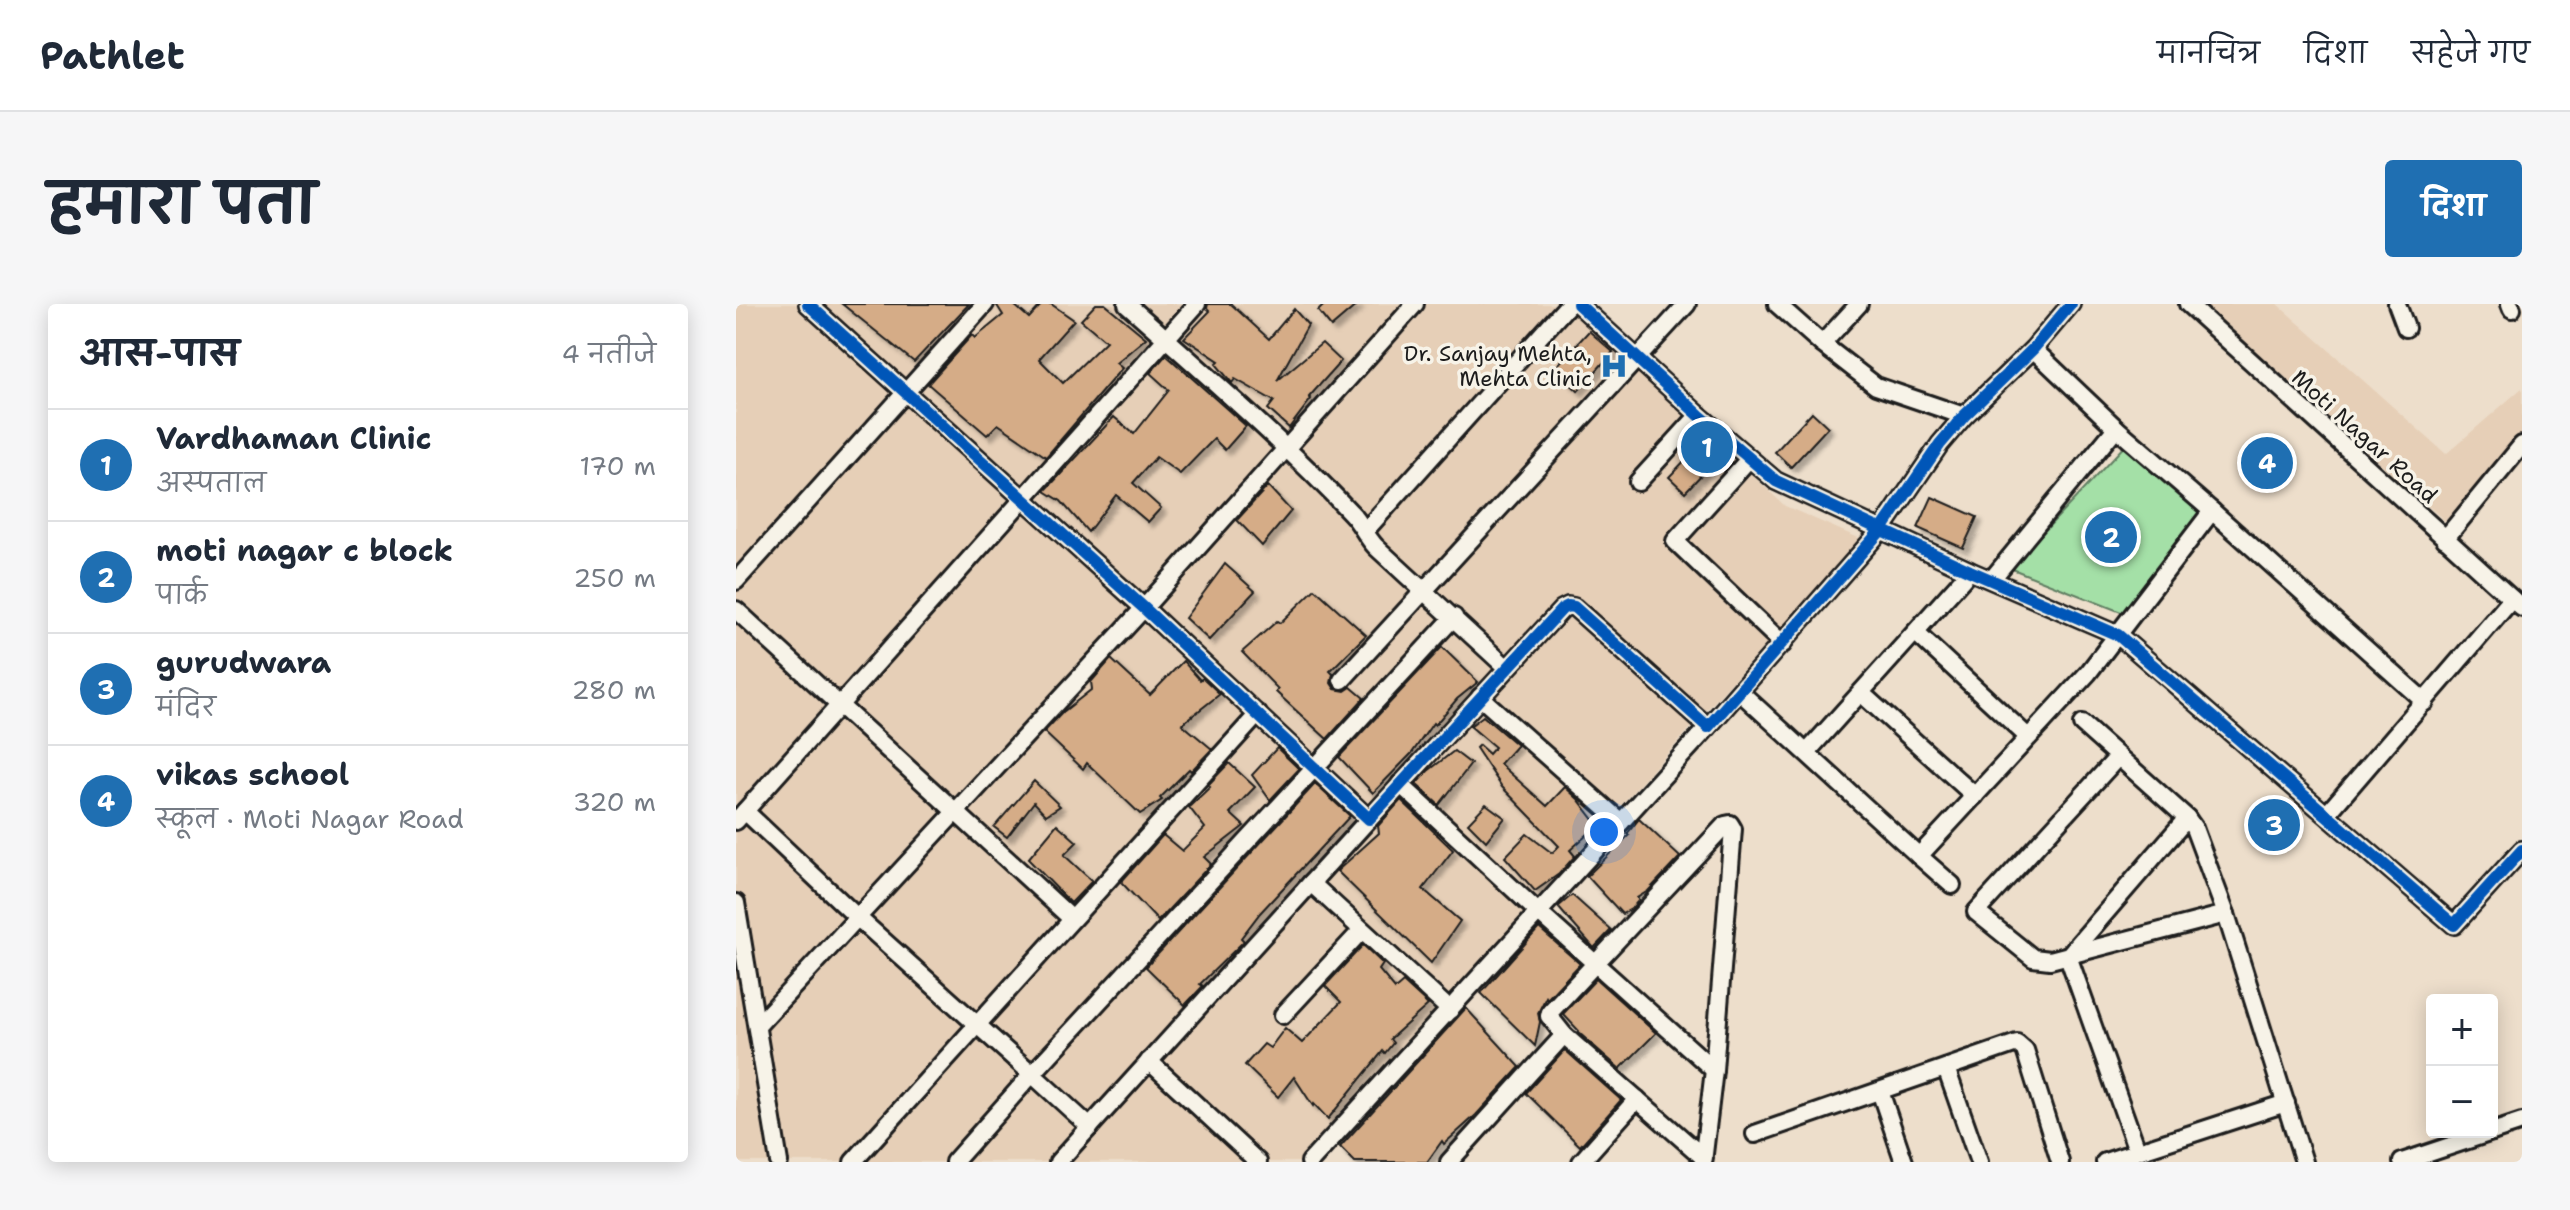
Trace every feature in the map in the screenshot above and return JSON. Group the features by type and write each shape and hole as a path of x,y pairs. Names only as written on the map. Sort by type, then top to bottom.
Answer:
{"street":[{"path":"808,304 1144,608 1369,819"},
{"path":"736,581 985,304"},
{"path":"1127,304 1285,448 1351,513 1376,547 1507,668"},
{"path":"1090,1127 740,816 1197,304"},
{"path":"757,1026 1144,608 1415,304"},
{"path":"1365,531 1569,304"},
{"path":"1578,304 1749,459 1792,490 2118,635 2454,925 2522,850"},
{"path":"1342,680 1687,304"},
{"path":"1777,304 1876,386 1964,416"},
{"path":"1822,344 1859,304"},
{"path":"1310,1162 1783,644 1882,529 1940,444 1964,416 2033,349 2071,304"},
{"name":"Moti Nagar Road","path":"2188,304 2517,604"},
{"path":"2397,304 2406,328"},
{"path":"2033,349 2116,428 2425,702"},
{"path":"1638,482 1699,415"},
{"path":"1992,579 2116,428"},
{"path":"2445,539 2522,445"},
{"path":"1749,459 1675,541 1783,644"},
{"path":"1919,856 2088,673 2212,511"},
{"path":"1808,751 1970,571"},
{"path":"2327,814 2425,702 2517,604"},
{"path":"1058,1162 1562,609 1574,607 1708,727"},
{"path":"736,610 1072,919"},
{"path":"954,1162 1454,617"},
{"path":"1916,633 2028,737"},
{"path":"1740,692 1952,885"},
{"path":"1861,693 1975,796"},
{"path":"1480,697 1621,822"},
{"path":"853,1162 1258,714"},
{"path":"2082,724 2187,818 2194,828 2226,914 2304,1162"},
{"path":"2117,758 1976,912 2033,958 2050,960 2226,914"},
{"path":"1400,784 1714,1070"},
{"path":"2068,956 2187,818"},
{"path":"1725,825 1732,825 1714,1070 1703,1160 1564,1035 1551,1021 1550,1012 1725,825"},
{"path":"1311,883 1450,1010"},
{"path":"736,903 778,1156 764,1162"},
{"path":"1283,1015 1362,930"},
{"path":"2068,956 2137,1150"},
{"path":"1449,1162 1564,1035"},
{"path":"1755,1134 2011,1045 2021,1045 2060,1162"},
{"path":"1149,1061 1258,1162"},
{"path":"1946,1068 1979,1162"},
{"path":"1880,1091 1904,1162"},
{"path":"1581,1162 1637,1099"},
{"path":"2105,1162 2286,1103"},
{"path":"2498,1130 2522,1122"},
{"path":"2402,1162 2474,1138"}],"shaded area":[{"path":"736,304 1571,304 1785,506 1861,539 1312,1147 1326,1162 736,1162"},
{"path":"2202,304 2277,304 2446,454 2522,388 2522,435 2445,521"}],"green space":[{"path":"2129,441 2207,507 2126,614 2010,568"}],"building":[{"path":"842,304 969,304 914,362"},
{"path":"996,304 1013,304 1029,318 1042,304 1051,304 1074,320 1039,359 1063,383 1106,341 1081,320 1096,304 1105,304 1146,338 1116,363 1122,368 1046,457 998,424 987,435 928,384 972,335 975,338 1003,315"},
{"path":"1208,304 1231,304 1269,339 1294,309 1308,325 1277,381 1322,343 1341,361 1309,397 1311,399 1289,428 1268,409 1274,401 1235,379 1232,383 1216,364 1219,361 1184,338 1210,311"},
{"path":"1325,304 1358,304 1331,327 1318,311"},
{"path":"1589,331 1613,352 1578,391 1554,369"},
{"path":"1166,355 1246,426 1225,450 1214,439 1180,474 1156,457 1133,483 1161,508 1148,522 1116,495 1088,532 1061,501 1045,491 1114,417 1134,434 1169,390 1150,373"},
{"path":"1812,412 1828,427 1791,467 1775,452"},
{"path":"1707,437 1724,451 1685,492 1669,477"},
{"path":"1268,486 1291,511 1262,546 1237,520"},
{"path":"1932,497 1977,517 1963,548 1918,528"},
{"path":"1225,564 1255,591 1209,640 1185,618"},
{"path":"1315,589 1366,635 1330,671 1335,689 1345,691 1351,687 1364,698 1327,739 1276,692 1278,689 1242,652 1277,621 1280,623"},
{"path":"1442,647 1478,682 1457,699 1435,725 1433,723 1412,753 1373,793 1339,757"},
{"path":"1111,659 1150,695 1183,661 1200,680 1203,678 1220,694 1182,724 1212,749 1160,798 1162,800 1140,814 1087,763 1083,769 1044,732 1092,689 1091,682"},
{"path":"1483,716 1517,745 1500,764 1547,806 1565,787 1598,825 1570,850 1575,856 1559,874 1535,891 1505,857 1527,834 1552,853 1559,846 1502,787 1476,748 1479,745 1489,754 1495,747 1470,726"},
{"path":"1277,748 1299,769 1270,800 1252,775"},
{"path":"1454,751 1471,764 1439,805 1416,784"},
{"path":"1229,763 1255,787 1230,813 1244,826 1204,857 1211,864 1158,921 1121,882 1163,835 1182,851 1205,828 1189,807"},
{"path":"1034,781 1060,806 1046,815 1034,802 1007,837 994,827"},
{"path":"1315,784 1350,816 1260,913 1241,938 1244,941 1200,984 1203,986 1185,1005 1146,967"},
{"path":"1401,800 1453,850 1423,889 1460,921 1431,963 1337,871 1379,833 1378,826"},
{"path":"1486,804 1505,818 1486,841 1468,823"},
{"path":"1639,819 1680,857 1648,891 1637,898 1639,900 1631,909 1622,914 1587,876 1629,835"},
{"path":"1057,824 1077,842 1064,855 1092,881 1071,903 1028,859"},
{"path":"1572,895 1611,930 1594,948 1558,907"},
{"path":"1539,928 1580,964 1546,997 1538,1013 1540,1022 1535,1046 1481,993"},
{"path":"1363,945 1383,964 1379,970 1395,989 1403,982 1428,1005 1390,1039 1393,1043 1328,1119 1313,1106 1294,1077 1278,1097 1245,1065 1264,1044 1270,1048 1285,1028 1302,1043 1341,1002 1325,986"},
{"path":"1596,979 1656,1033 1620,1069 1578,1032 1563,1014"},
{"path":"1466,1008 1520,1067 1476,1115 1444,1144 1442,1141 1427,1162 1355,1162 1340,1147"},
{"path":"1565,1050 1621,1100 1580,1146 1526,1093"}],"cycle path":[{"path":"808,304 1144,608 1369,819 1568,606 1574,607 1708,727 1882,529 1940,444 1964,416 2033,349 2071,304"},
{"path":"1578,304 1776,481 1970,571 2118,635 2454,925 2522,850"}],"place":[{"name":"Dr. Sanjay Mehta, Mehta Clinic","path":"1614,366"},
{"name":"Vardhaman Clinic","path":"1707,447"},
{"name":"vikas school","path":"2267,463"},
{"name":"moti nagar c block","path":"2111,537"},
{"name":"gurudwara","path":"2274,825"}]}
